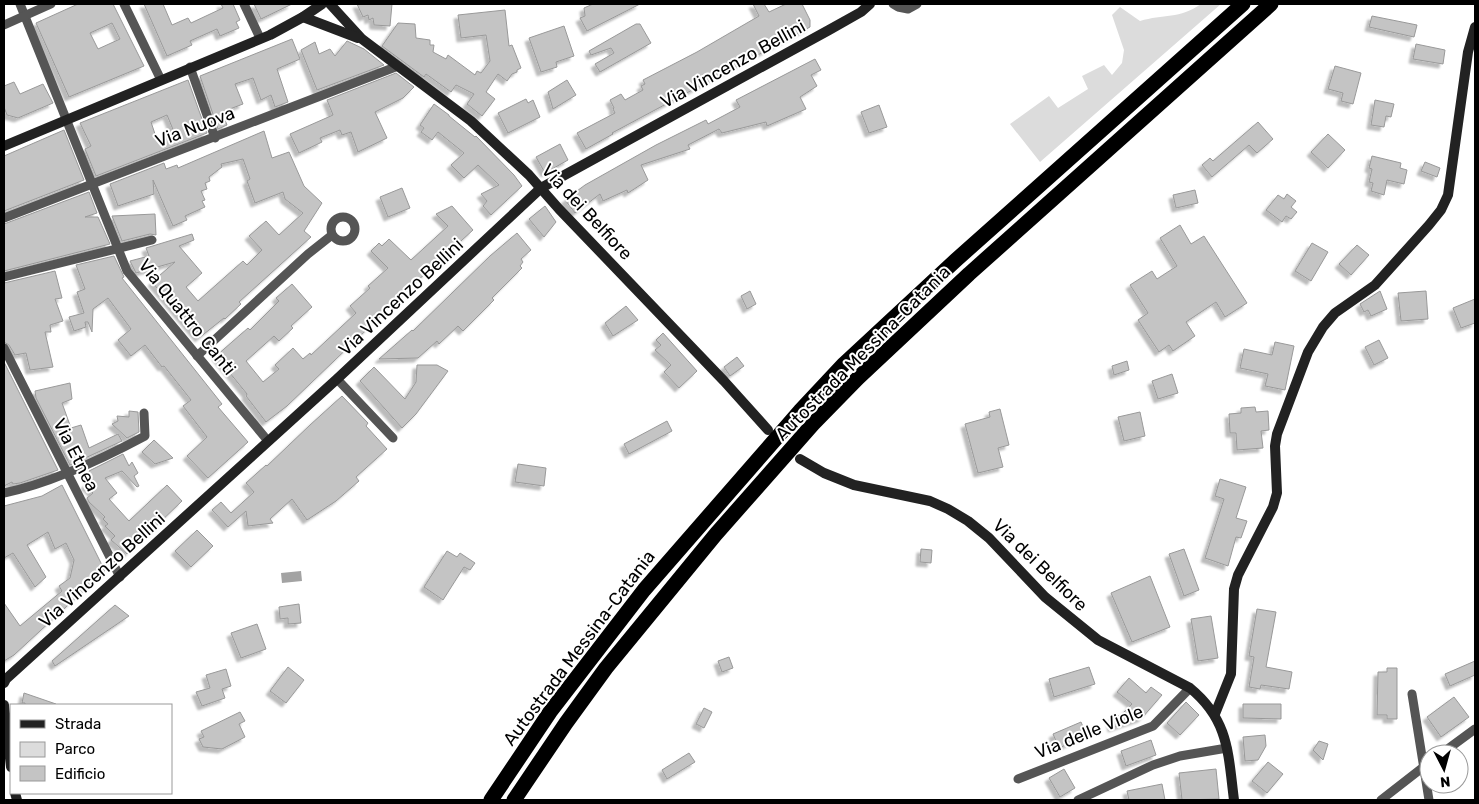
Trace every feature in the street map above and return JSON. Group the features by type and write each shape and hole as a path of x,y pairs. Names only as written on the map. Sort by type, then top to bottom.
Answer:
{"highway":[{"name":"Autostrada Messina-Catania","path":"491,800 550,712 644,590 800,410 844,364 927,286 1243,4"},
{"name":"Autostrada Messina-Catania","path":"514,800 606,668 716,534 813,424 858,378 962,280 1271,4"}],"street":[{"name":"Via Quattro Canti","path":"20,4 127,271 268,441"},
{"path":"4,25 51,4"},
{"path":"124,4 161,80"},
{"path":"244,4 260,38"},
{"path":"4,146 286,27 322,4"},
{"path":"330,4 362,39"},
{"name":"Via Vincenzo Bellini","path":"4,683 6,679 337,379 541,188 829,30 861,12 870,4"},
{"path":"893,4 908,9 917,4"},
{"path":"303,17 362,39"},
{"path":"1215,714 1231,674 1234,589 1238,576 1273,507 1278,481 1275,458 1276,440 1308,352 1323,326 1336,313 1375,285 1441,210 1448,195 1468,52 1475,28"},
{"name":"Via dei Belfiore","path":"362,39 472,121 529,175 768,430"},
{"name":"Via Nuova","path":"4,218 398,66"},
{"path":"190,68 215,138"},
{"path":"198,356 308,254 332,235"},
{"path":"4,277 152,240"},
{"name":"Via Etnea","path":"4,348 120,577"},
{"path":"337,379 394,438"},
{"path":"4,493 16,491 67,472 109,455 145,436 144,413"},
{"name":"Via dei Belfiore","path":"800,459 824,473 854,485 930,501 948,509 968,521 989,538 1045,597 1098,640 1190,688 1202,697 1215,714 1223,731 1234,800"},
{"name":"Via delle Viole","path":"1018,779 1153,726 1190,688"},
{"path":"1412,694 1422,744"},
{"path":"4,706 10,758"},
{"path":"1455,744 1475,729"},
{"path":"1078,800 1153,765 1180,756 1227,748"},
{"path":"1381,800 1419,770"}],"green space":[{"path":"1201,4 1221,4 1040,162 1010,124 1049,96 1058,108 1088,89 1082,76 1104,65 1112,75 1122,63 1124,50 1112,15 1120,7 1140,21 1179,14"}],"shaded area":[{"path":"301,571 302,581 282,583 281,573"}],"building":[{"path":"78,4 113,4 144,66 69,97 36,23","holes":["112,23 120,39 98,49 90,33"]},
{"path":"144,4 163,4 172,25 188,18 191,23 223,8 221,4 233,4 240,20 236,22 239,28 220,36 217,29 190,41 192,45 167,56"},
{"path":"254,4 292,4 261,19"},
{"path":"357,4 392,4 390,26 374,25 373,18 369,20 368,15 363,17"},
{"path":"593,4 640,4 587,31 580,18 585,16 584,8"},
{"path":"753,4 764,4 769,12 786,4 802,4 810,20 810,27 612,133 586,149 577,133 615,113 610,100 621,94 625,100 643,90 641,86 645,84 643,80 697,52 759,16"},
{"path":"505,10 509,46 512,45 521,68 512,74 507,81 498,74 486,92 495,99 482,116 467,104 474,94 456,85 451,92 426,74 424,77 382,46 398,23 415,24 416,38 430,40 430,45 434,45 433,52 446,59 448,55 475,75 477,71 481,73 490,61 486,35 461,38 458,15"},
{"path":"1372,16 1417,25 1414,37 1369,27"},
{"path":"636,24 640,24 651,43 600,72 595,64 614,53 611,48 591,55 589,51"},
{"path":"564,26 574,56 556,62 557,67 541,72 529,38"},
{"path":"292,39 300,59 277,69 288,102 275,107 271,95 261,100 253,78 235,84 243,104 222,112 227,125 218,129 200,76"},
{"path":"347,41 364,49 384,65 317,90 301,50 315,42 319,54 330,49 335,56"},
{"path":"1416,44 1445,50 1443,64 1413,59"},
{"path":"815,59 821,70 811,75 817,86 800,97 806,109 767,126 766,122 722,133 719,129 688,145 690,149 641,165 648,180 628,193 627,190 603,201 600,194 575,213 565,200 585,185 656,145 706,120 708,124 740,107 736,100"},
{"path":"1335,66 1361,73 1353,104 1341,101 1343,93 1328,89"},
{"path":"396,73 414,87 403,98 375,112 387,138 358,152 351,132 342,135 340,130 320,138 322,142 299,153 290,134 333,115 327,100"},
{"path":"188,80 207,133 96,176 85,149 91,146 80,123","holes":["167,115 174,132 157,140 151,122"]},
{"path":"567,80 576,95 553,109 548,92"},
{"path":"14,82 20,94 43,84 53,103 18,118 7,115 4,107 4,86"},
{"path":"526,99 528,103 533,100 540,117 508,133 498,113"},
{"path":"1375,100 1394,104 1391,117 1386,116 1384,127 1371,125"},
{"path":"434,104 476,136 514,175 522,186 491,215 483,206 487,201 481,194 499,185 478,165 464,178 451,165 464,153 438,132 432,140 421,132 424,128 420,125"},
{"path":"879,105 887,127 869,133 861,112"},
{"path":"1258,122 1273,139 1257,153 1249,145 1212,177 1202,165 1210,158 1213,161"},
{"path":"64,130 84,180 4,211 4,156"},
{"path":"264,131 272,158 289,152 304,186 322,203 304,231 311,237 239,302 241,304 225,319 199,338 152,282 175,262 136,273 130,261 149,256 146,248 192,234 194,240 179,246 202,273 186,287 198,301 243,261 247,265 262,250 249,236 266,221 279,235 303,213 285,199 283,192 255,203 247,181 250,179 243,159 221,164 222,167 209,177 210,181 205,183 207,189 201,191 205,200 202,201 205,207 185,216 187,220 173,226 153,180 154,194 118,206 110,184 164,163 166,169 177,165 178,168"},
{"path":"1328,134 1345,150 1328,168 1311,152"},
{"path":"560,144 568,160 545,173 536,157"},
{"path":"1372,156 1401,163 1400,168 1407,170 1404,184 1387,180 1384,195 1371,191 1373,183 1369,182 1372,169 1369,168"},
{"path":"1425,162 1440,168 1437,177 1421,171"},
{"path":"402,188 410,208 388,217 380,197"},
{"path":"1195,190 1198,203 1176,208 1173,195"},
{"path":"89,192 97,213 85,217 98,217 110,244 4,271 4,224"},
{"path":"1287,194 1296,201 1291,207 1297,212 1291,219 1286,216 1282,222 1266,210 1278,195 1284,199"},
{"path":"452,206 473,230 381,314 287,406 266,422 246,396 247,394 216,356 248,328 250,330 279,301 276,298 292,284 312,307 291,326 293,328 279,341 274,336 246,361 263,382 279,369 275,365 293,348 303,359 310,353 311,355 356,313 350,306 388,268 371,251 379,243 382,246 389,239 411,260 448,226 436,214"},
{"path":"545,206 556,222 544,237 529,219"},
{"path":"155,214 156,235 150,234 122,241 112,216"},
{"path":"1180,225 1191,244 1204,236 1247,303 1225,317 1216,302 1186,322 1195,336 1173,351 1169,345 1159,352 1138,320 1148,313 1130,285 1152,271 1157,279 1177,266 1160,238"},
{"path":"517,233 531,250 521,259 523,262 520,266 522,268 463,331 458,326 439,344 437,341 418,358 379,359 413,331 490,256"},
{"path":"1312,243 1328,252 1311,281 1295,271"},
{"path":"1357,245 1369,255 1351,275 1339,264"},
{"path":"114,256 124,277 122,278 222,404 218,407 248,442 208,478 187,456 207,437 183,406 191,400 145,345 131,356 118,340 131,329 108,298 93,309 92,332 88,322 85,322 86,327 74,331 69,317 84,313 77,292 85,289 76,265"},
{"path":"55,271 62,298 55,299 63,321 50,325 51,332 45,332 53,367 30,370 26,353 15,355 9,345 4,342 4,283"},
{"path":"750,291 756,304 747,309 741,296"},
{"path":"1380,291 1387,309 1371,316 1368,310 1364,312 1360,304"},
{"path":"1426,291 1428,319 1401,321 1398,293"},
{"path":"1475,299 1475,323 1461,328 1453,308"},
{"path":"626,306 638,320 613,336 605,323"},
{"path":"663,333 697,371 679,388 664,372 671,365 655,350 661,345 656,340"},
{"path":"1379,340 1388,358 1374,365 1365,347"},
{"path":"1275,342 1294,346 1285,390 1265,386 1268,374 1240,368 1244,349 1272,355"},
{"path":"737,357 744,366 730,376 724,367"},
{"path":"1127,361 1129,370 1114,375 1112,366"},
{"path":"4,362 58,470 20,483 13,484 12,482 4,486"},
{"path":"417,365 437,365 448,371 416,414 402,428 360,381 374,367 405,399 416,382"},
{"path":"1172,374 1178,393 1158,399 1152,381"},
{"path":"70,383 72,399 62,403 71,428 81,425 89,448 118,434 122,441 70,465 36,398 35,391"},
{"path":"342,396 368,423 366,426 387,449 356,477 359,481 336,501 307,520 292,499 270,519 273,523 248,526 246,511 228,527 212,510 221,502 231,513 254,492 246,483 267,466"},
{"path":"1255,407 1256,412 1268,411 1269,430 1261,431 1263,448 1237,450 1236,433 1230,433 1229,414 1241,413 1241,408"},
{"path":"1000,409 1009,445 998,448 1003,467 978,473 965,424 990,417 989,412"},
{"path":"129,411 138,412 139,432 127,438 112,424 118,421 117,416 129,417"},
{"path":"1140,412 1145,436 1124,441 1118,417"},
{"path":"667,421 672,431 629,454 624,444"},
{"path":"154,440 173,458 155,464 142,452"},
{"path":"123,454 129,466 132,462 138,473 134,476 139,486 137,487 122,471 105,478 117,493 109,499 129,521 167,485 182,501 127,554 111,540 115,536 105,526 108,524 103,519 105,517 89,502 87,498 93,493 85,485 92,478 89,471"},
{"path":"518,464 546,468 544,486 515,482"},
{"path":"1220,479 1246,487 1236,518 1247,521 1241,538 1236,537 1228,566 1205,558 1224,499 1215,496"},
{"path":"62,485 105,571 14,655 4,661 4,603 20,626 62,591 59,586 70,578 74,560 66,543 55,549 48,532 27,545 46,577 35,587 13,553 4,558 4,506 42,496"},
{"path":"197,530 213,546 191,567 175,551"},
{"path":"921,549 932,550 931,563 920,562"},
{"path":"1184,549 1199,590 1184,596 1169,554"},
{"path":"447,551 457,557 460,553 475,563 470,570 464,567 443,600 424,587"},
{"path":"1150,576 1170,627 1132,642 1111,593"},
{"path":"299,604 301,623 288,624 288,618 280,619 279,607"},
{"path":"115,605 129,616 55,666 52,661"},
{"path":"1257,609 1276,612 1266,667 1292,672 1289,689 1261,685 1260,689 1249,687 1254,657 1249,656"},
{"path":"1211,616 1218,658 1198,661 1191,619"},
{"path":"257,624 266,649 241,658 231,633"},
{"path":"729,657 733,668 722,672 718,661"},
{"path":"1475,661 1475,675 1450,686 1445,674"},
{"path":"288,667 304,680 286,703 270,691"},
{"path":"1089,667 1095,684 1054,697 1049,679"},
{"path":"1387,668 1397,668 1397,719 1387,719 1387,715 1377,715 1378,672 1387,672"},
{"path":"226,669 231,686 222,689 225,698 202,706 196,692 210,688 206,675"},
{"path":"1129,678 1146,693 1151,687 1162,695 1142,718 1112,728 1110,718 1121,715 1132,704 1117,692"},
{"path":"24,693 56,704 25,704 22,703"},
{"path":"1454,697 1469,717 1441,737 1427,717"},
{"path":"1186,702 1199,715 1180,735 1167,723"},
{"path":"1243,704 1281,704 1281,719 1243,718"},
{"path":"704,708 712,712 704,728 696,724"},
{"path":"240,712 245,721 239,724 245,737 222,749 203,747 199,739 204,737 201,731"},
{"path":"1081,722 1087,736 1059,748 1053,734"},
{"path":"1265,735 1266,746 1258,760 1245,761 1243,737"},
{"path":"1151,740 1156,755 1126,766 1121,751"},
{"path":"1319,741 1328,744 1323,760 1313,750"},
{"path":"689,753 695,762 667,779 662,770"},
{"path":"1268,762 1283,774 1267,793 1252,781"},
{"path":"1064,769 1075,788 1060,797 1049,778"},
{"path":"1216,769 1219,799 1182,800 1179,773"},
{"path":"1162,784 1165,800 1129,800 1127,791"}]}
